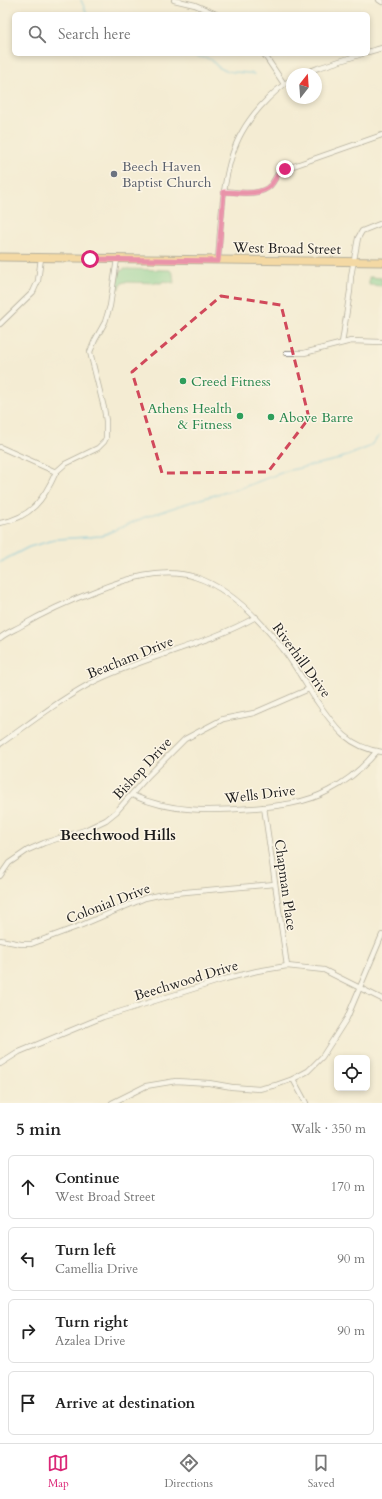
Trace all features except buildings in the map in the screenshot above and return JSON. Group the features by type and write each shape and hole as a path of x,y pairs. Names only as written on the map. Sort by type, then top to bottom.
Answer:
{"main road":[{"name":"West Broad Street","path":"1,259 41,258 382,262"}],"street":[{"path":"174,0 195,5 211,12"},
{"path":"370,51 382,48"},
{"path":"218,261 224,192 230,159 241,132 269,97 284,84 265,56"},
{"path":"318,68 356,56"},
{"path":"224,192 259,191 271,185 278,173 282,170 382,135"},
{"path":"342,343 357,241 360,234 366,229 382,223"},
{"path":"0,324 33,292 38,280 41,258"},
{"path":"0,523 12,521 29,512 37,505 49,488 56,472 65,464 98,448 106,438 104,408 90,352 105,322 110,306 117,260"},
{"path":"287,353 304,353 351,341 382,342"},
{"path":"0,447 56,472"},
{"name":"Riverhill Drive","path":"0,638 43,613 97,590 132,578 159,574 179,574 194,577 226,592 256,618 284,650 338,730 344,736 363,747 379,752"},
{"name":"Beacham Drive","path":"0,744 96,680 131,665 205,641 256,618"},
{"name":"Bishop Drive","path":"0,876 9,863 28,850 44,843 85,830 106,820 116,812 147,777 185,739 223,719 254,713 309,689"},
{"name":"Wells Drive","path":"132,795 168,807 194,810 229,810 289,804 312,798 327,792 352,777 379,752"},
{"name":"Chapman Place","path":"264,807 287,966"},
{"name":"Colonial Drive","path":"0,940 21,944 31,944 82,925 145,898 163,894 275,884"},
{"path":"112,1103 146,1086 176,1081 259,1089 293,1079 308,1071 322,1057 347,1018 382,935"},
{"name":"Beechwood Drive","path":"0,1064 19,1052 103,1018 225,979 257,971 287,966 324,970 382,999"},
{"path":"293,1079 306,1103"}],"highlighted area":[{"path":"221,296 281,305 309,418 268,472 162,473 132,372"}],"green space":[{"path":"124,269 170,270 173,274 174,283 164,281 161,283 124,282 121,284 119,289 116,287 119,272"},
{"path":"369,277 382,278 382,286 369,285"}],"waterway":[{"path":"81,0 86,12"},
{"path":"196,56 212,60 220,68 230,72 254,74"},
{"path":"0,562 29,547 58,539 101,536 145,517 200,499 241,488 286,471 336,460 369,447 379,436"}],"place":[{"name":"Beech Haven Baptist Church","path":"114,174"},
{"name":"Creed Fitness","path":"183,381"},
{"name":"Athens Health & Fitness","path":"240,416"},
{"name":"Above Barre","path":"271,417"}],"district":[{"name":"Beechwood Hills","path":"118,835"}],"route":[{"path":"90,259 218,261 224,192 259,191 271,185 278,173 285,169"}]}
